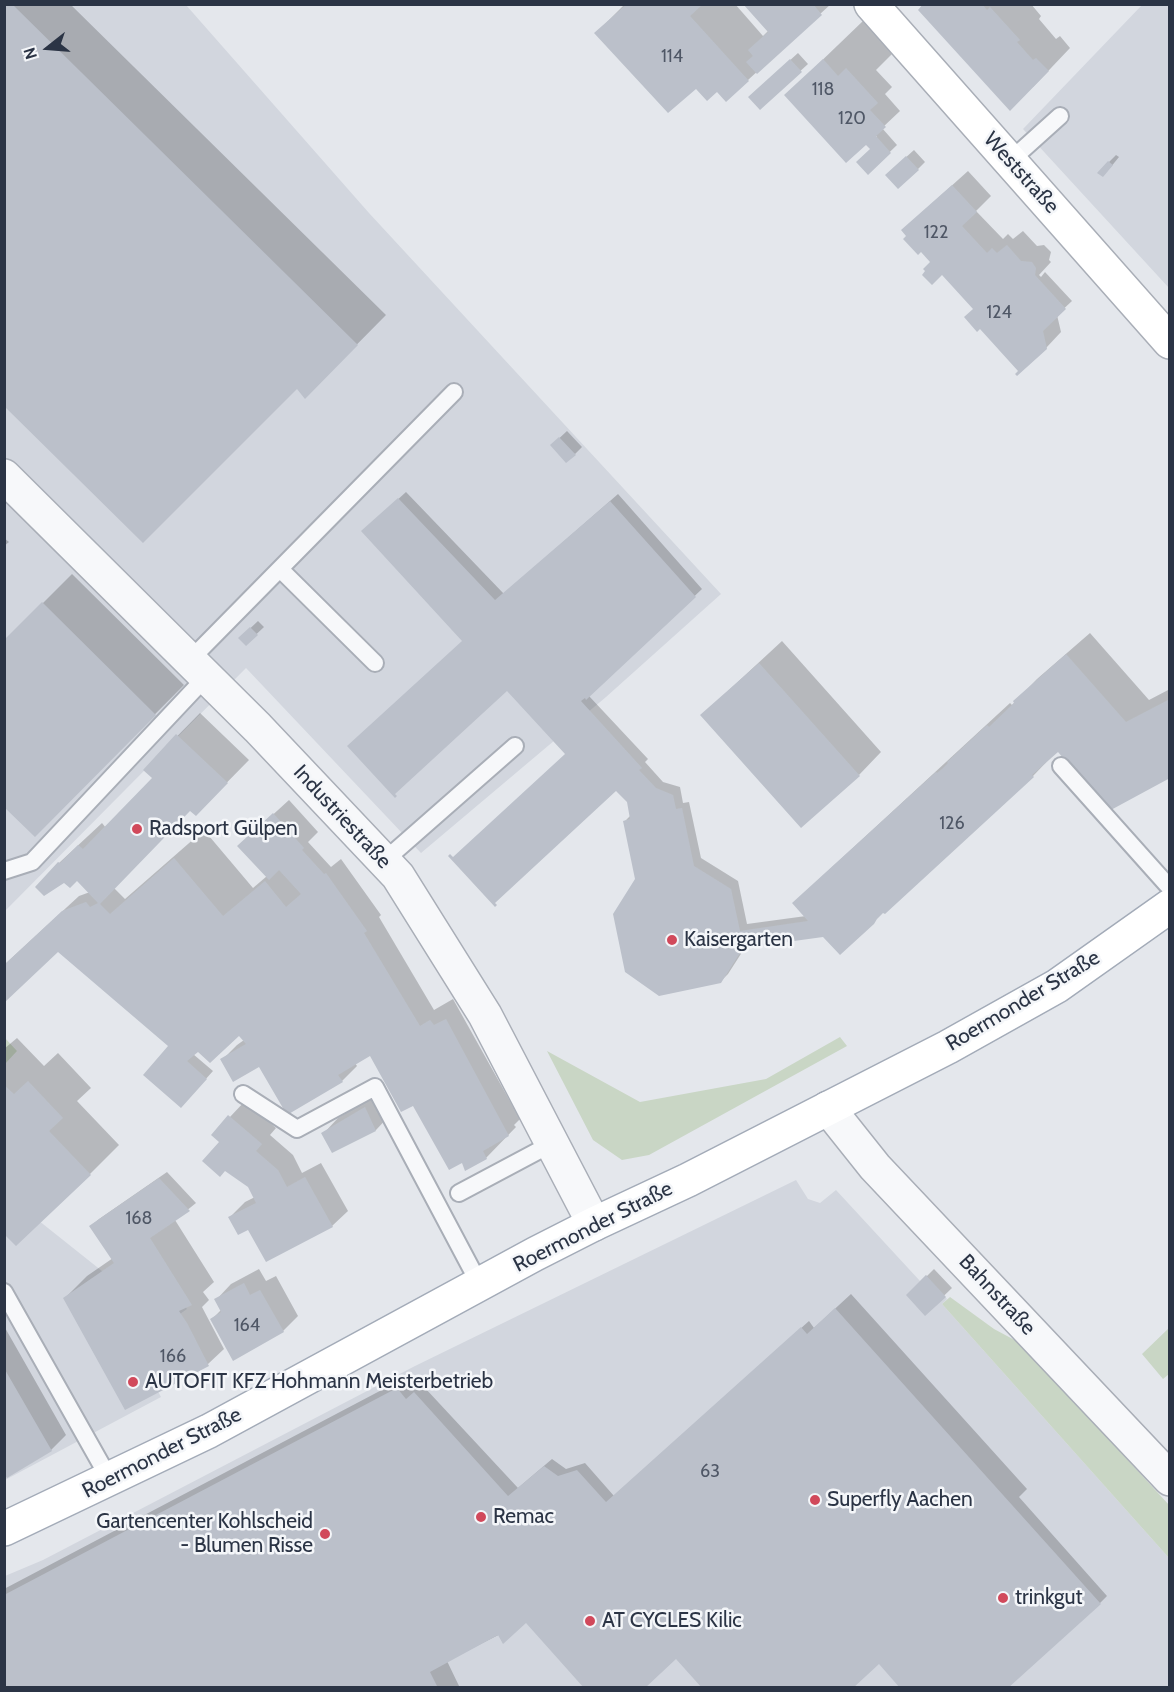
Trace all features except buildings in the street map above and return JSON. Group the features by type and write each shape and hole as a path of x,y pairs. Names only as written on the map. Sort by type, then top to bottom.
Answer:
{"main road":[{"name":"Weststraße","path":"871,4 1170,342"},
{"name":"Roermonder Straße","path":"9,1525 110,1480 209,1431 594,1224 688,1180 948,1047 1057,986 1170,906"}],"street":[{"name":"Industriestraße","path":"4,476 258,728 398,876 485,1015 594,1224"},
{"name":"Bahnstraße","path":"828,1108 875,1167 1170,1479"}],"lane":[{"path":"1010,161 1060,116"},
{"path":"4,870 32,862 198,669 280,568 454,392"},
{"path":"280,568 375,663"},
{"path":"384,861 515,746"},
{"path":"1060,766 1170,888"},
{"path":"243,1095 297,1129 375,1087 480,1285"},
{"path":"459,1193 552,1143"},
{"path":"4,1292 110,1480"}],"shaded area":[{"path":"5,5 186,5 369,213 721,594 606,697 421,853 246,668 5,911"},
{"path":"1142,5 1169,5 1169,288 1023,129"},
{"path":"796,1180 808,1199 820,1203 836,1190 920,1281 926,1275 947,1299 942,1304 1169,1558 1169,1687 5,1688 5,1576 43,1560 415,1366"},
{"path":"4,1193 107,1275 149,1251 187,1309 134,1347 161,1397 5,1480"}],"green space":[{"path":"840,1037 847,1046 649,1155 622,1160 593,1140 547,1051 640,1102 766,1079"},
{"path":"5,1038 17,1051 5,1064"},
{"path":"950,1297 994,1329 1022,1344 1169,1505 1169,1558 942,1304"},
{"path":"1169,1328 1169,1374 1163,1379 1142,1354"}],"place":[{"name":"Radsport Gülpen","path":"137,829"},
{"name":"Kaisergarten","path":"672,940"},
{"name":"AUTOFIT KFZ Hohmann Meisterbetrieb","path":"133,1382"},
{"name":"Superfly Aachen","path":"815,1500"},
{"name":"Remac","path":"481,1517"},
{"name":"Gartencenter Kohlscheid - Blumen Risse","path":"325,1534"},
{"name":"trinkgut","path":"1003,1598"},
{"name":"AT CYCLES Kilic","path":"590,1621"}]}
